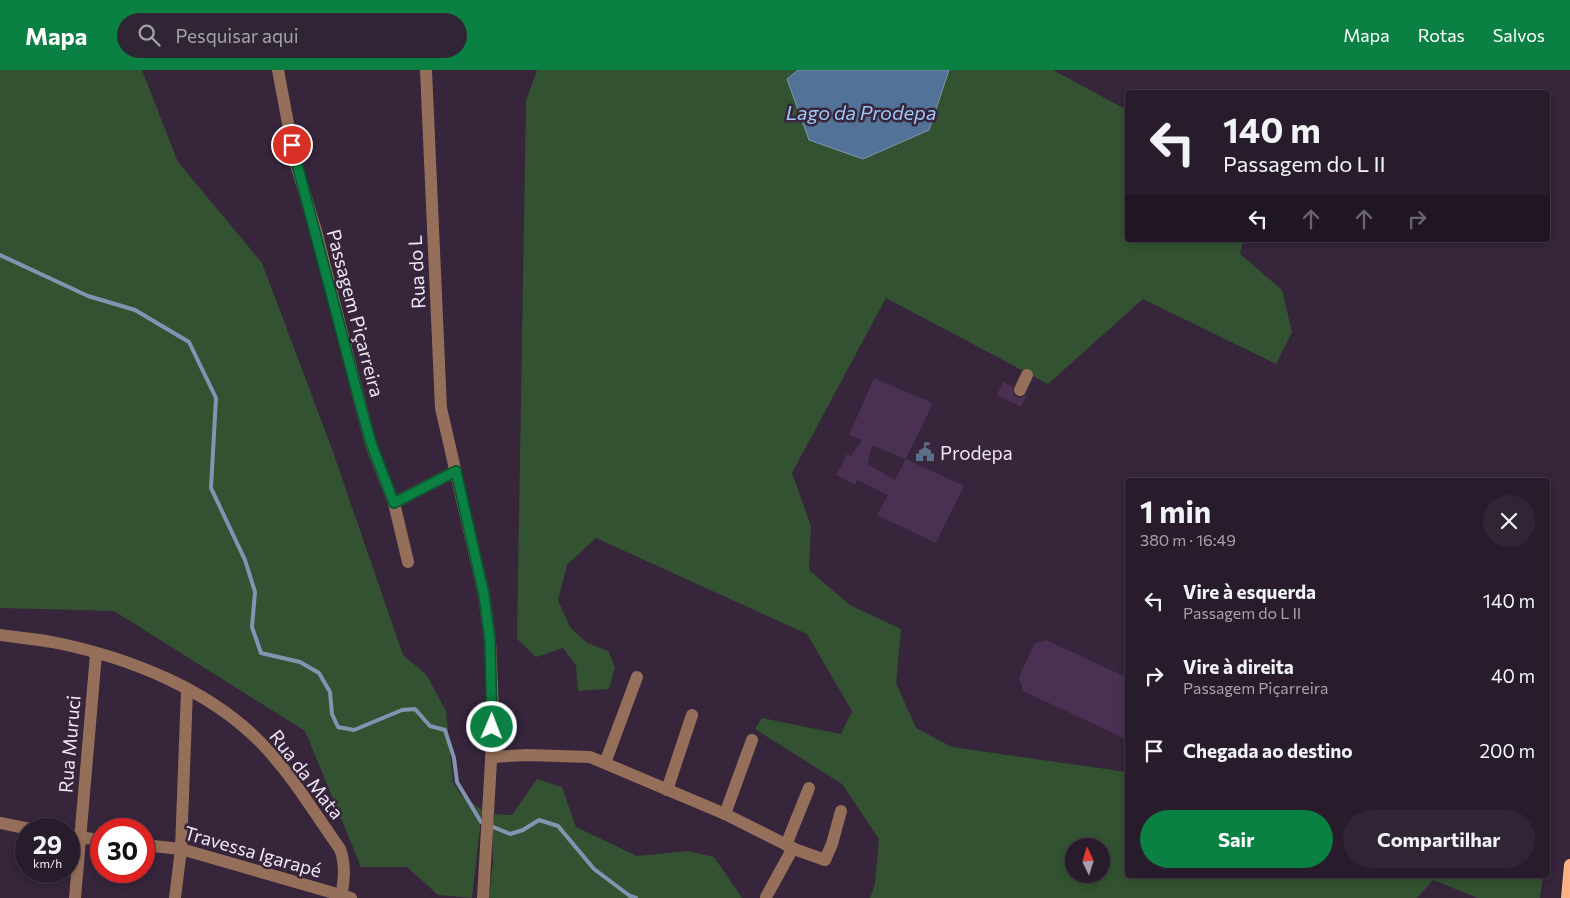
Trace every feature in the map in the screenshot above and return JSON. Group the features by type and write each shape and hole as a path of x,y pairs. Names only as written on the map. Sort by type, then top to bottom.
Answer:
{"main road":[{"path":"1568,898 1570,865"}],"street":[{"name":"Passagem Piçarreira","path":"278,70 295,161 316,231 372,446 394,503 408,562"},
{"name":"Rua do L","path":"426,70 441,408 484,595 490,641 493,710 483,898"},
{"path":"1020,390 1027,375"},
{"path":"394,503 456,471"},
{"name":"Rua da Mata","path":"0,635 57,643 148,670 211,703 237,720 283,768 340,849 345,868 345,897"},
{"name":"Rua Muruci","path":"76,818 96,654"},
{"path":"605,763 637,677"},
{"path":"175,898 181,849 187,690"},
{"path":"667,790 692,715"},
{"path":"725,814 752,740"},
{"path":"491,757 590,757 725,814 789,846 825,860 832,844 841,811"},
{"path":"766,897 789,846 809,788"},
{"path":"0,823 15,826"},
{"name":"Travessa Igarapé","path":"155,846 181,849 345,897"},
{"name":"Rua Muruci","path":"74,883 74,898"}],"green space":[{"path":"0,70 142,70 178,162 262,263 332,449 403,655 426,674 446,711 453,782 462,796 482,810 472,898 438,895 407,867 361,867 305,731 114,611 0,608"},
{"path":"537,70 1053,70 1125,109 1125,242 1243,242 1240,254 1282,290 1292,332 1276,364 1143,299 1048,384 886,298 792,473 811,526 809,570 850,605 901,629 896,683 916,728 952,747 1125,772 1125,878 1543,878 1540,898 1478,898 1433,880 1417,898 870,898 875,884 879,839 842,784 755,729 762,718 841,734 852,711 807,634 596,538 567,565 558,600 570,627 587,643 608,651 615,667 609,689 578,691 576,665 563,648 536,657 517,639 526,101"},
{"path":"537,779 562,787 576,827 637,856 688,851 714,857 742,898 489,898 493,861 492,827 495,814 512,815"}],"water":[{"name":"Lago da Prodepa","path":"798,70 949,70 929,130 863,159 809,140 787,79"}],"building":[{"path":"874,378 933,403 906,459 964,486 936,543 877,515 888,495 857,480 855,485 836,475 847,454 851,456 862,440 849,435","holes":["872,445 906,459 895,480 868,464"]},
{"path":"1003,382 1013,387 1013,394 1017,398 1027,394 1021,407 997,395"},
{"path":"1046,640 1125,677 1125,739 1023,691 1019,677 1034,644"}],"waterway":[{"path":"0,255 88,296 135,310 189,342 216,398 211,488 245,560 255,592 252,627 261,653 300,662 319,673 330,692 332,714 338,727 354,730 402,710 415,709 430,726 445,730 454,758 457,782 481,822 510,834 523,830 539,820 558,826 594,869 630,896 636,898"}],"place":[{"name":"Prodepa","path":"925,452"}],"route":[{"path":"292,145 362,411 372,446 394,503 456,471 484,595 490,641 492,727"}]}
